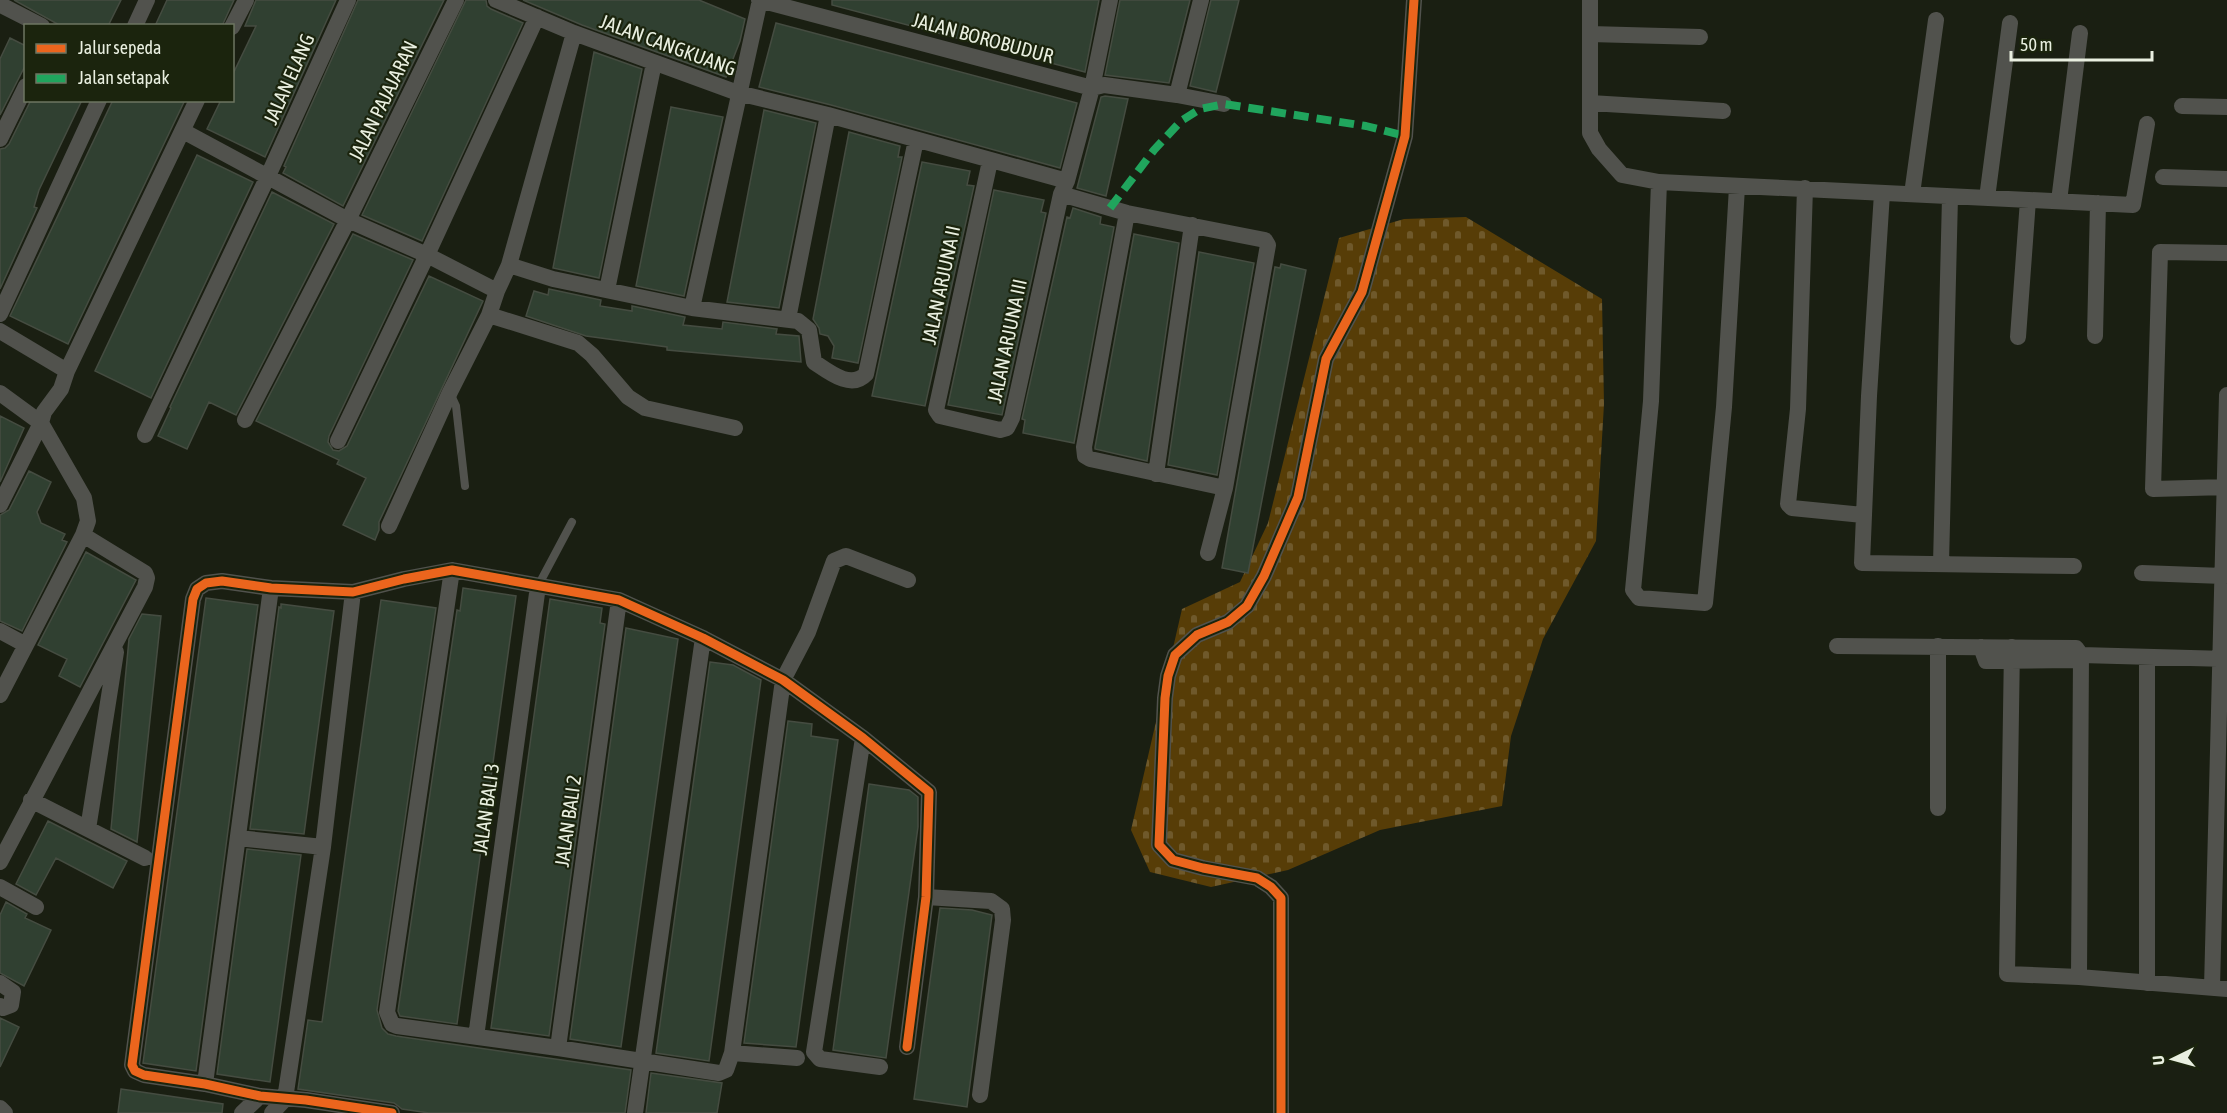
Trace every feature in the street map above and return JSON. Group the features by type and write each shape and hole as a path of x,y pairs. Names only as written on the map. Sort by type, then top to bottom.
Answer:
{"street":[{"path":"136,24 147,0"},
{"path":"234,24 246,0"},
{"name":"JALAN ELANG","path":"145,435 268,176 348,0"},
{"name":"JALAN PAJAJARAN","path":"245,420 348,220 456,0"},
{"name":"JALAN CANGKUANG","path":"496,0 574,33 738,93 760,0"},
{"name":"JALAN BOROBUDUR","path":"760,0 1092,88 1104,85 1224,104"},
{"path":"1064,188 1092,88 1110,0"},
{"path":"1177,95 1201,0"},
{"path":"1281,1113 1281,898 1271,887 1257,878 1173,860 1159,845 1165,698 1168,676 1175,655 1197,635 1228,622 1247,606 1264,576 1298,497 1326,359 1362,292 1405,136 1414,0"},
{"path":"1590,0 1590,133 1599,149 1622,175 1659,182 1737,187 1805,188 2133,205 2146,124"},
{"path":"1,5 38,24"},
{"path":"338,441 537,17"},
{"path":"1912,194 1936,20"},
{"path":"1987,198 2010,23"},
{"path":"388,526 450,392 489,315 509,265 574,33"},
{"path":"2059,201 2080,33"},
{"path":"1590,34 1700,37"},
{"path":"607,291 654,63"},
{"path":"0,139 24,90"},
{"path":"692,308 738,93 828,115 990,161 1127,213 1265,240 1268,245 1225,488 1208,553"},
{"path":"0,314 98,102"},
{"path":"0,505 42,418 61,389 67,371 196,102"},
{"path":"1590,103 1723,111"},
{"path":"2182,106 2227,107"},
{"path":"788,319 828,115"},
{"path":"183,131 348,220 427,255 497,291"},
{"path":"509,265 552,279 692,308 798,321 809,330 814,362 828,372 851,382 860,380 866,374 916,140"},
{"name":"JALAN ARJUNA II","path":"940,416 936,411 937,402 990,161"},
{"path":"2163,177 2227,179"},
{"path":"1659,182 1651,401 1633,590 1639,598 1705,603 1724,407 1737,187"},
{"name":"JALAN ARJUNA III","path":"940,416 1000,430 1007,428 1012,418 1064,188"},
{"path":"1805,188 1798,409 1788,504 1792,508 1863,515"},
{"path":"1882,193 1862,563 2074,566"},
{"path":"1941,564 1950,197"},
{"path":"2018,337 2028,200"},
{"path":"2095,336 2097,203"},
{"path":"1127,213 1084,447 1085,456 1225,488"},
{"path":"1156,474 1192,225"},
{"path":"2226,488 2153,489 2160,252 2227,253"},
{"path":"489,315 578,343 592,355 628,397 645,408 735,428"},
{"path":"0,331 67,371"},
{"path":"0,393 42,418 84,498 88,521 83,535 0,695"},
{"path":"2012,654 2007,974 2079,977 2220,989 2223,576 2227,395"},
{"path":"0,862 145,587 147,578 145,573 83,535"},
{"path":"452,570 387,1012 392,1024 719,1073 726,1070 732,1053 783,680 808,632 834,561 846,556 908,580"},
{"path":"392,1113 260,1096 206,1084 144,1075 135,1071 132,1065 193,599 197,589 206,583 222,581 271,588 353,592 452,570 619,600 703,638 783,680 863,738 929,792 931,799 926,897 907,1047"},
{"path":"2142,573 2223,576"},
{"name":"JALAN BALI 3","path":"476,1037 538,586"},
{"path":"206,1084 271,588"},
{"path":"272,1113 285,1099 324,847 353,592"},
{"name":"JALAN BALI 2","path":"558,1048 619,600"},
{"path":"0,631 26,645"},
{"path":"88,829 119,638"},
{"path":"635,1113 703,638"},
{"path":"1837,646 1981,647 1986,661 2012,654 2073,660 2081,655 2224,659"},
{"path":"1938,646 1938,808"},
{"path":"2079,977 2081,655"},
{"path":"2147,657 2147,983"},
{"path":"863,738 814,1052 820,1059 880,1067"},
{"path":"31,800 145,858"},
{"path":"238,838 324,847"},
{"path":"0,887 36,907"},
{"path":"926,897 991,901 1002,909 1003,920 980,1095"},
{"path":"0,983 13,992 11,1005 3,1008 0,1006"},
{"path":"732,1053 797,1058"},
{"path":"242,1113 260,1096"},
{"path":"0,1108 5,1113"}],"lane":[{"path":"450,392 456,406 465,486"},
{"path":"538,586 572,522"}],"green space":[{"path":"1466,217 1602,299 1604,404 1596,541 1543,639 1511,736 1502,806 1380,830 1288,870 1211,887 1150,872 1131,830 1182,609 1240,582 1268,523 1339,238 1404,219"}],"building":[{"path":"14,0 121,0 109,24 57,24"},
{"path":"167,0 234,0 223,24 156,24"},
{"path":"256,0 336,0 265,157 207,129 220,102 234,102 234,72 256,26 245,26"},
{"path":"358,0 444,0 343,206 283,173 286,167 284,166"},
{"path":"466,0 486,0 487,6 491,9 523,23 422,241 362,215"},
{"path":"523,0 699,0 745,19 740,41 726,77 582,25"},
{"path":"832,0 1099,0 1085,72 832,5"},
{"path":"1120,0 1190,0 1169,83 1105,75"},
{"path":"1211,0 1239,0 1216,92 1190,86"},
{"path":"776,23 1077,103 1060,168 759,87"},
{"path":"10,38 24,45 24,68 0,115 0,59"},
{"path":"594,52 642,69 599,278 553,268"},
{"path":"1101,97 1128,99 1106,196 1077,188"},
{"path":"30,102 81,102 39,190 34,207 37,208 0,289 0,149 9,144"},
{"path":"112,102 184,102 68,344 10,316"},
{"path":"671,107 723,117 684,296 636,286"},
{"path":"764,110 816,123 779,308 727,302"},
{"path":"849,132 900,146 898,157 902,157 858,363 832,358 834,346 828,336 820,334 813,319"},
{"path":"197,155 253,182 151,398 95,371"},
{"path":"922,162 970,171 967,185 974,186 925,406 872,396"},
{"path":"994,190 1044,200 1041,212 1046,213 1002,415 948,405"},
{"path":"272,192 334,224 236,415 209,402 187,449 158,436"},
{"path":"1073,208 1101,217 1100,224 1114,227 1074,443 1023,433 1025,420 1022,419 1067,217 1070,218"},
{"path":"353,234 413,260 329,436 328,442 333,450 339,451 347,446 429,276 483,301 379,522 375,540 343,525 366,478 337,464 339,460 256,421"},
{"path":"1134,234 1179,243 1147,461 1095,449"},
{"path":"1199,252 1254,263 1217,475 1168,465"},
{"path":"1281,264 1306,270 1248,573 1222,568 1275,267 1280,268"},
{"path":"549,289 601,300 600,306 632,311 632,306 685,317 683,325 722,329 723,322 777,329 776,334 799,336 801,362 667,350 667,347 586,336 526,316 534,291 548,295"},
{"path":"0,416 24,428 0,482"},
{"path":"29,471 51,482 37,512 41,523 65,534 62,540 67,542 22,631 0,621 0,515 9,510"},
{"path":"86,552 136,580 80,687 59,676 67,659 38,645"},
{"path":"463,588 516,596 457,1024 400,1016 398,1011 457,610 460,611"},
{"path":"206,598 258,605 196,1071 143,1063"},
{"path":"550,599 602,608 600,623 605,624 549,1036 491,1028"},
{"path":"381,600 436,608 377,1010 382,1028 388,1034 396,1036 631,1070 625,1113 429,1113 402,1109 394,1103 298,1089 308,1020 322,1022"},
{"path":"281,604 334,611 304,834 250,829"},
{"path":"142,614 161,616 137,842 111,829 129,639"},
{"path":"626,628 678,639 621,1047 570,1039"},
{"path":"710,662 733,665 761,680 709,1061 656,1053"},
{"path":"788,721 812,724 811,736 838,740 796,1047 744,1043"},
{"path":"869,784 909,790 918,797 918,827 886,1058 833,1050"},
{"path":"48,821 127,861 113,888 56,858 36,895 16,884"},
{"path":"247,849 301,855 270,1082 217,1074"},
{"path":"6,902 27,914 25,918 51,930 24,986 0,973 0,915"},
{"path":"940,908 972,910 992,915 967,1107 914,1099"},
{"path":"0,1018 19,1027 0,1067"},
{"path":"651,1073 722,1083 717,1113 646,1113"},
{"path":"121,1089 223,1104 222,1113 118,1113"}],"marked path":[{"path":"1110,208 1154,150 1181,121 1200,109 1224,104 1366,126 1405,136"}],"cycle path":[{"path":"1281,1113 1281,898 1271,887 1257,878 1173,860 1159,845 1165,698 1168,676 1175,655 1197,635 1228,622 1247,606 1264,576 1298,497 1326,359 1362,292 1405,136 1414,0"},
{"path":"392,1113 306,1100 260,1096 205,1084 144,1075 135,1071 132,1065 193,599 197,589 206,583 222,581 271,588 353,592 452,570 619,600 703,638 783,680 863,738 929,792 926,897 907,1047"}]}
